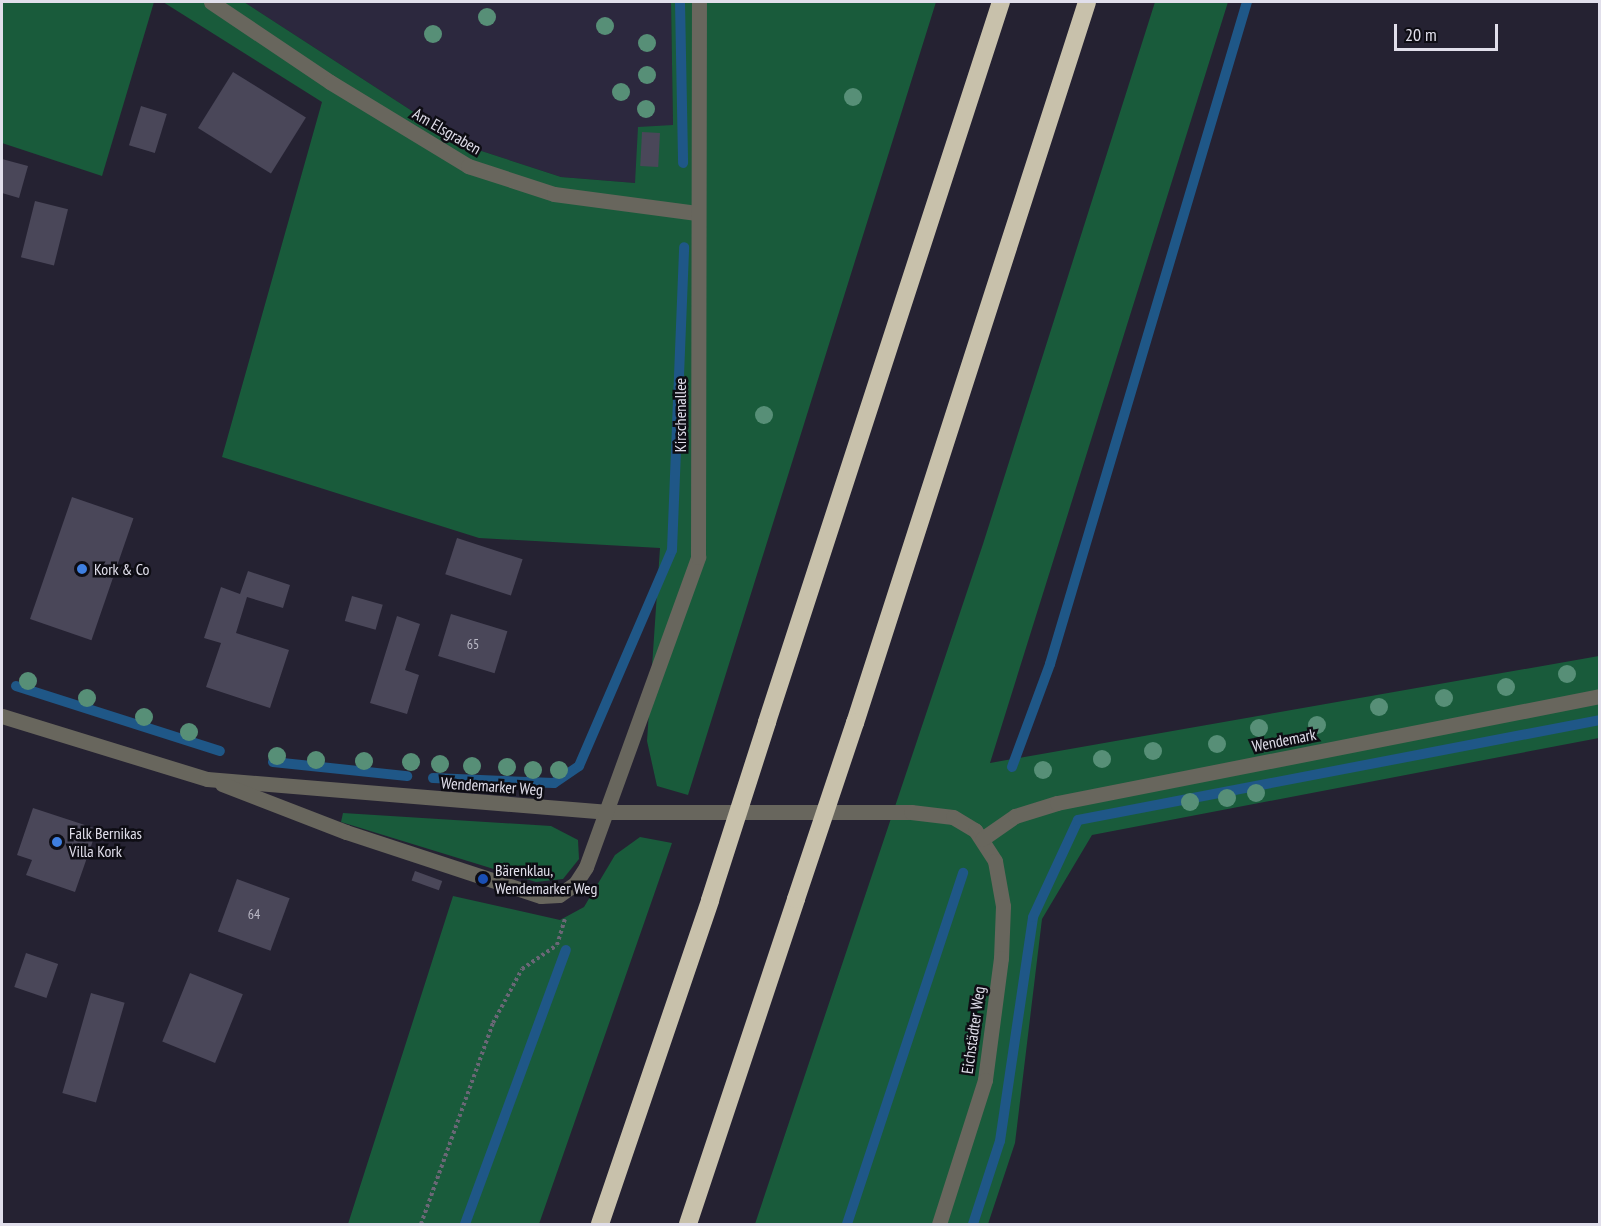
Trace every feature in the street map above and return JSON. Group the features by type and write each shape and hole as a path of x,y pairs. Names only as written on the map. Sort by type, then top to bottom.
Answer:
{"highway":[{"path":"600,1224 710,900 1000,2"},
{"path":"688,1224 855,723 1087,2"}],"street":[{"name":"Am Elsgraben","path":"210,2 330,82 468,166 554,194 697,213"},
{"name":"Kirschenallee","path":"575,884 595,849 606,812 698,557 699,2"},
{"name":"Wendemark","path":"982,839 1015,816 1057,803 1599,696"},
{"name":"Wendemarker Weg","path":"2,716 207,779 606,812 938,813 965,824 982,839"},
{"path":"207,779 346,832 541,897 559,895 575,884"},
{"name":"Eichstädter Weg","path":"939,1224 985,1080 1001,958 1001,882 995,861 982,839"}],"path":[{"path":"421,1224 493,1023 522,969 557,945 575,884"}],"shaded area":[{"path":"244,2 671,2 673,126 635,183 561,177 466,146"}],"green space":[{"path":"2,2 154,2 102,176 2,143"},
{"path":"163,2 244,2 466,146 561,177 635,183 638,127 673,125 671,2 936,2 688,795 657,786 647,741 660,548 479,538 222,457 322,102"},
{"path":"1155,2 1228,2 990,763 1599,656 1599,738 1092,835 1042,919 1015,1143 988,1224 755,1224 983,544"},
{"path":"343,813 551,826 578,840 579,859 563,879 536,882 341,822"},
{"path":"640,837 672,843 539,1224 348,1224 453,896 560,920 584,907 615,855"}],"building":[{"path":"233,72 306,118 271,174 198,128"},
{"path":"141,106 167,114 155,153 129,145"},
{"path":"642,132 660,133 658,167 640,166"},
{"path":"2,159 28,166 19,198 2,193"},
{"path":"35,201 68,209 54,266 21,257"},
{"name":"Kork & Co","path":"72,497 133,518 91,640 30,619"},
{"path":"457,538 523,559 511,595 445,574"},
{"path":"248,571 290,585 283,608 247,597 236,633 289,650 270,708 206,687 221,643 204,638 221,587 240,594"},
{"path":"352,596 383,605 376,630 345,621"},
{"path":"451,614 507,631 495,673 438,656"},
{"path":"397,616 420,624 405,670 419,675 407,714 370,703"},
{"name":"Falk Bernikas Villa Kork","path":"33,808 97,829 75,892 26,875 32,860 17,855"},
{"path":"415,871 442,881 439,890 412,880"},
{"path":"237,879 290,898 270,951 218,932"},
{"path":"26,953 58,964 46,998 14,987"},
{"path":"190,973 243,994 215,1063 162,1042"},
{"path":"91,993 125,1003 96,1103 62,1093"}],"waterway":[{"path":"680,2 683,163"},
{"path":"1012,767 1050,664 1247,2"},
{"path":"433,778 554,783 579,766 672,550 684,247"},
{"path":"16,686 220,751"},
{"path":"973,1224 1000,1141 1033,917 1078,820 1600,720"},
{"path":"273,762 407,776"},
{"path":"847,1224 963,873"},
{"path":"465,1224 566,950"}],"place":[{"name":"Kork & Co","path":"82,569"},
{"name":"Falk Bernikas Villa Kork","path":"57,842"},
{"name":"Bärenklau, Wendemarker Weg","path":"483,879"}]}
